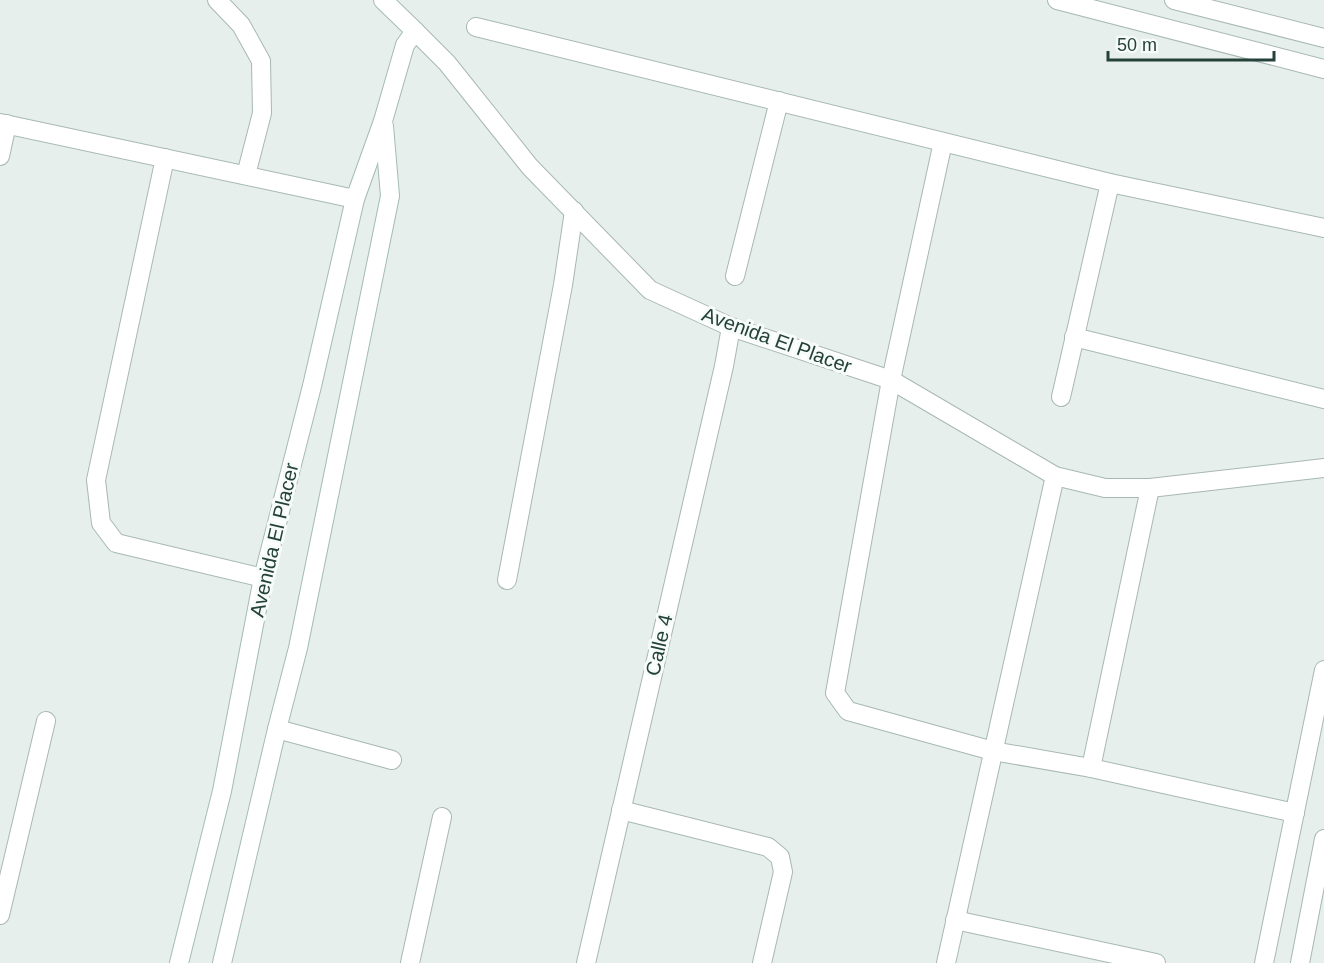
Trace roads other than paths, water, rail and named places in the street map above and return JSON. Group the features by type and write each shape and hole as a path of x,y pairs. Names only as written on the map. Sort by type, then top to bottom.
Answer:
{"street":[{"path":"217,0 241,25 261,61 262,113 246,175"},
{"path":"383,0 415,31"},
{"path":"1057,0 1324,68"},
{"path":"1162,27 1169,0"},
{"path":"1174,0 1324,38"},
{"path":"476,27 1110,183 1324,228"},
{"name":"Avenida El Placer","path":"179,963 222,790 263,578 312,386 355,199 383,122 405,45 415,31 447,63 530,167 650,290 731,327 891,380 1055,476 1105,488 1150,488 1324,468"},
{"path":"735,276 779,101"},
{"name":"Avenida El Placer","path":"222,963 298,648 390,196 383,122"},
{"path":"0,156 4,123 355,199"},
{"path":"943,142 891,380 834,693 848,711 993,751 1091,768 1295,813"},
{"path":"165,158 96,480 100,523 116,543 263,578"},
{"path":"1061,397 1110,183"},
{"path":"507,580 563,285 574,211"},
{"name":"Calle 4","path":"586,963 724,366 731,327"},
{"path":"1074,337 1324,399"},
{"path":"946,963 1055,476"},
{"path":"1091,768 1150,488"},
{"path":"1264,963 1324,670"},
{"path":"0,915 46,721"},
{"path":"277,729 392,759"},
{"path":"621,810 768,847 780,857 783,872 762,963"},
{"path":"410,963 442,817"},
{"path":"1300,963 1324,839"},
{"path":"955,920 1156,963"}]}
